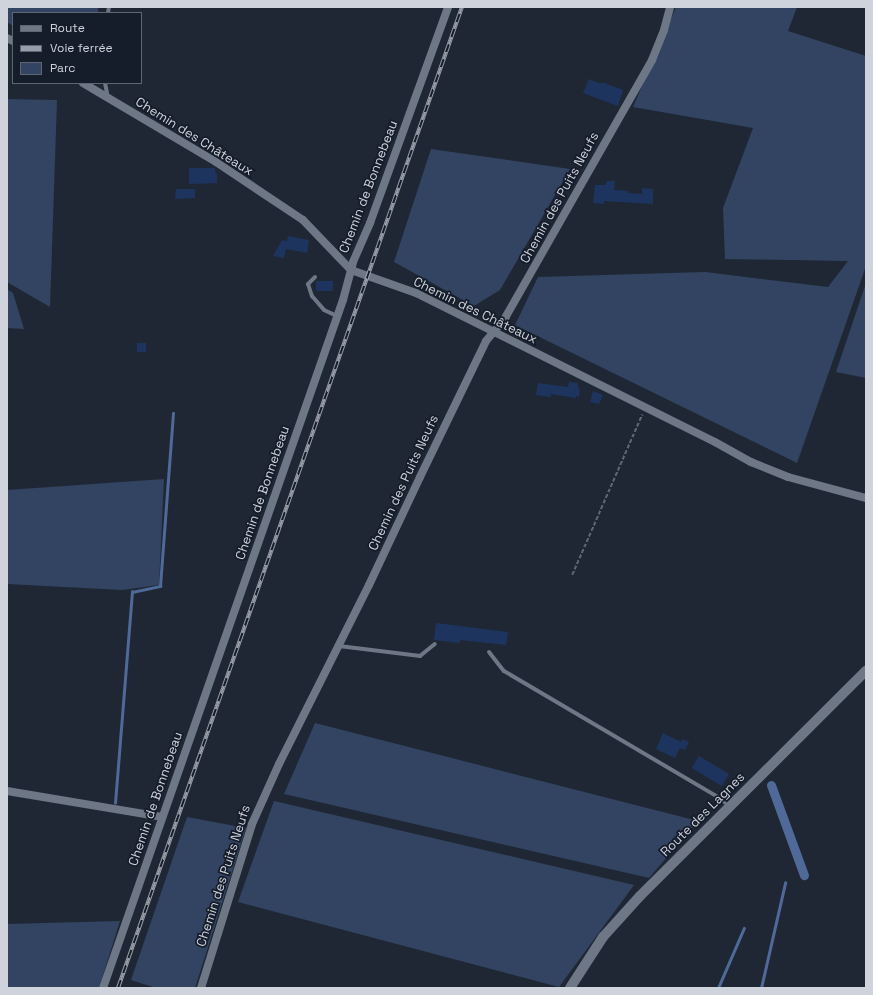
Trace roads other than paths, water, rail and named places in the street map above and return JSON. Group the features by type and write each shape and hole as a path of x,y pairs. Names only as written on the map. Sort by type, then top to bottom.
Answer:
{"street":[{"name":"Chemin de Bonnebeau","path":"103,988 337,316 351,270 448,7"},
{"name":"Chemin des Puits Neufs","path":"201,988 252,824 279,764 339,646 486,341 505,318 527,281 652,60 664,30 670,7"},
{"name":"Chemin des Châteaux","path":"85,84 216,162 304,220 351,270 416,293 757,465 788,477 866,498"},
{"name":"Route des Lagnes","path":"570,988 603,937 624,914 866,671"},
{"path":"7,791 162,817"}],"lane":[{"path":"105,84 108,98"},
{"path":"315,277 308,284 312,296 324,310 337,316"},
{"path":"339,646 420,656 435,644"},
{"path":"489,652 504,671 721,799 730,806"}],"waterway":[{"path":"115,803 132,592 160,586 173,413"},
{"path":"771,785 804,875"},
{"path":"761,988 785,883"},
{"path":"718,988 744,928"}],"railway":[{"path":"118,988 462,7"}]}
